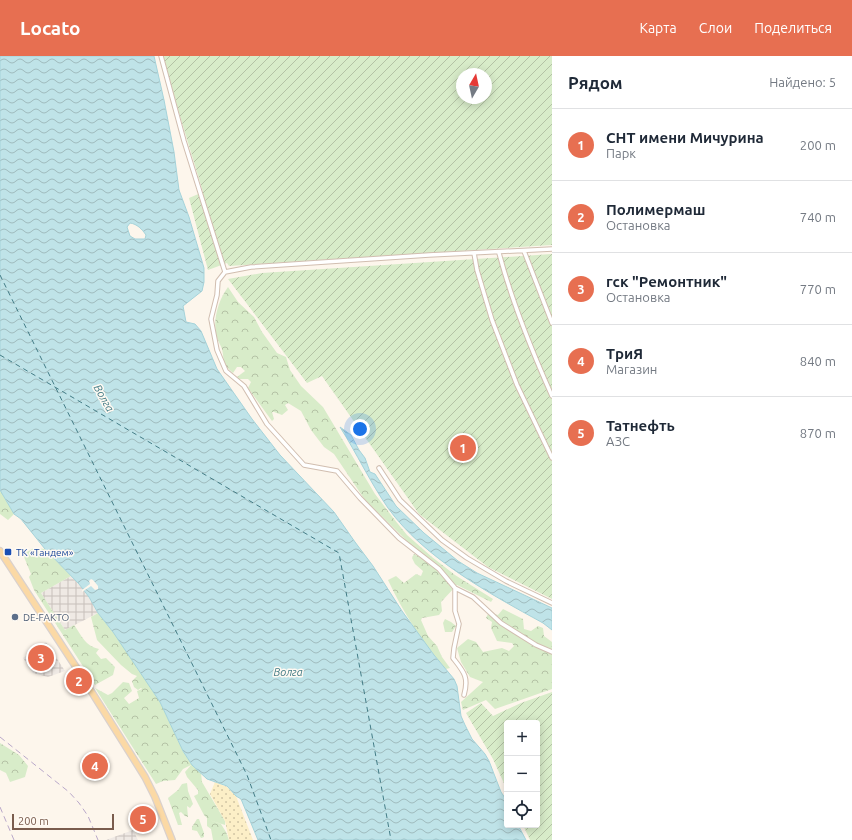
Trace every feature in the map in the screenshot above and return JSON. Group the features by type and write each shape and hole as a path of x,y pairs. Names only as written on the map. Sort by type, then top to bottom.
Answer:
{"main road":[{"path":"0,550 145,777 155,797 172,840"}],"street":[{"path":"161,56 184,141 225,272"},
{"path":"552,249 322,262 251,267 225,272 218,281 217,295 211,319 217,350 226,371 244,386 267,424 304,465 337,471 360,498 399,538 439,569 455,588 473,596 502,623 536,645 552,652"},
{"path":"524,251 552,323"},
{"path":"499,252 504,274 528,342 552,396"},
{"path":"474,253 477,270 492,320 517,385 552,458"},
{"path":"379,468 400,500 442,540 467,558 506,581 552,602"},
{"path":"455,588 455,611 459,624 453,658 464,672 467,684 464,695"}],"shaded area":[{"path":"71,576 89,597 98,613 65,630 41,593"},
{"path":"46,642 65,671 48,677 33,673 23,658"},
{"path":"133,830 138,840 106,840"}],"green space":[{"path":"163,56 552,56 552,245 229,266 227,263 208,270 189,198 203,192"},
{"path":"552,254 552,599 488,567 419,514 322,376 307,383 228,279 262,273"},
{"path":"228,287 238,302 254,317 262,332 277,353 286,357 290,370 301,386 323,407 375,494 407,535 455,575 493,599 491,602 457,585 441,602 442,611 439,615 422,618 421,620 428,636 437,646 442,657 450,668 446,669 421,638 400,604 388,580 396,576 404,583 416,574 421,576 423,571 415,564 412,558 414,554 420,557 422,554 411,548 404,538 365,500 334,454 324,447 311,430 301,411 288,403 285,405 288,410 282,415 272,412 274,419 272,421 248,388 251,382 248,379 238,379 237,377 245,371 241,367 237,367 233,373 225,364 222,349 216,334 215,322 219,303"},
{"path":"0,490 14,514 8,520 0,514"},
{"path":"34,548 45,549 71,576 41,593 65,630 74,625 90,646 99,649 96,653 101,659 106,658 115,667 113,675 95,685 34,590 29,577 31,574 24,557 25,553"},
{"path":"503,609 523,619 524,629 531,631 538,626 543,628 544,636 552,642 552,689 495,709 486,700 463,710 461,702 483,682 470,677 461,662 457,648 468,639 476,642 483,652 502,648 509,651 514,646 512,643 497,641 491,628 492,622 486,618 489,612 498,615"},
{"path":"98,613 128,653 160,702 183,751 192,765 201,773 202,782 225,821 225,825 209,820 221,824 229,840 213,840 211,829 207,826 207,818 194,796 198,794 198,790 187,777 185,772 191,765 183,769 175,780 163,781 156,784 95,688 108,695 123,682 129,683 132,691 124,698 129,704 139,698 137,691 142,689 141,688 138,690 134,687 132,681 137,676 121,665 97,640 91,617"},
{"path":"445,619 456,626 452,632 445,632 443,623"},
{"path":"552,692 552,840 530,840 524,828 540,828 540,720 504,720 504,783 493,759 466,713 481,703 493,716 521,703"},
{"path":"0,743 19,755 28,766 25,777 10,782 6,773 0,770"},
{"path":"187,783 188,791 193,804 190,808 187,806 188,817 181,812 179,813 182,825 178,825 168,798 178,790 182,784"},
{"path":"197,819 199,819 204,833 204,837 201,838 197,831 192,830 192,827"}],"sand":[{"path":"215,782 227,787 236,796 253,840 229,840 225,821 210,794"}],"water":[{"name":"Волга","path":"0,56 154,56 174,152 179,190 189,217 204,268 204,282 202,291 183,306 186,322 195,324 201,331 217,369 252,419 280,455 334,512 373,566 402,611 434,655 454,679 457,686 461,716 472,739 489,761 504,796 504,828 520,828 526,840 258,840 241,799 236,796 227,786 207,779 192,765 183,751 160,702 113,632 98,613 89,597 79,584 45,549 21,519 14,514 0,490","holes":["130,223 137,226 146,235 145,239 135,239 130,236 127,227"]},
{"path":"340,427 351,435 365,458 370,472 375,474 396,506 424,533 458,561 477,573 552,608 552,630 543,623 480,587 439,559 420,543 388,508"}],"pier":[{"path":"91,579 98,586 98,589 95,590 91,586 82,592 82,590 90,584 89,581"}],"ferry route":[{"path":"0,275 247,775 271,840"},
{"path":"0,355 339,553 391,840"}],"railway":[{"path":"0,737 69,792 88,816 98,840"},
{"path":"0,807 14,840"}],"place":[{"name":"СНТ имени Мичурина","path":"463,448"},
{"name":"ТК «Тандем»","path":"8,552"},
{"name":"DE-FAKTO","path":"15,617"},
{"name":"гск \"Ремонтник\"","path":"41,658"},
{"name":"Полимермаш","path":"79,681"},
{"name":"ТриЯ","path":"95,766"},
{"name":"Татнефть","path":"143,819"}]}
